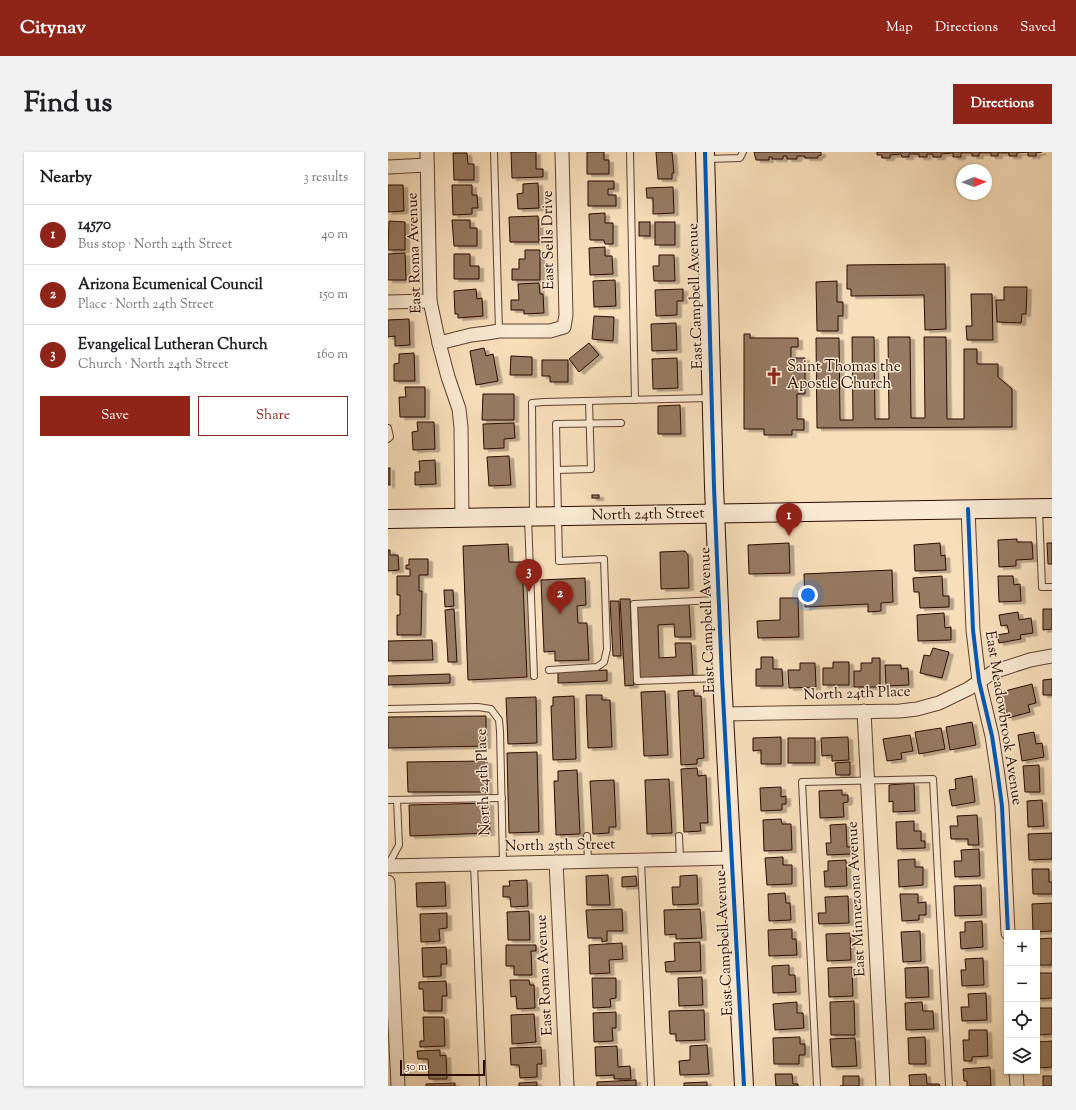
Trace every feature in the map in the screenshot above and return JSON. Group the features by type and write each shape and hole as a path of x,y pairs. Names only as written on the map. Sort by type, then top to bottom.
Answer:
{"street":[{"name":"East Roma Avenue","path":"427,152 430,301 448,378 459,409 461,427 462,518"},
{"name":"East Sells Drive","path":"499,331 550,332 564,327 566,315 562,152"},
{"name":"East Campbell Avenue","path":"705,156 711,398 722,678 744,1086"},
{"path":"388,167 427,165"},
{"path":"388,302 430,301"},
{"path":"439,343 471,335 499,331"},
{"name":"North 24th Street","path":"388,519 1045,508"},
{"name":"East Meadowbrook Avenue","path":"968,509 973,630 979,681 998,769 1002,806 1008,930"},
{"name":"North 24th Place","path":"725,714 906,710 939,703 968,689 993,672 1042,657 1052,656"},
{"name":"East Minnezona Avenue","path":"864,711 883,1086"},
{"name":"North 25th Street","path":"388,865 732,858"},
{"name":"East Roma Avenue","path":"556,862 567,1086"},
{"path":"388,882 398,1086"},
{"path":"1016,1074 1017,1086"}],"lane":[{"path":"494,152 499,331"},
{"path":"630,152 635,400"},
{"path":"705,156 740,158 744,152"},
{"path":"534,676 530,517 532,403 711,398"},
{"path":"557,470 591,469 589,401"},
{"path":"549,670 597,667 604,662 608,649 604,559 559,561 556,424 621,423"},
{"path":"388,428 390,437 388,439"},
{"path":"1045,508 1042,587 1052,587"},
{"path":"719,600 634,604 637,681 722,678"},
{"name":"North 24th Place","path":"388,709 478,707 491,709 499,720 500,731 503,863"},
{"path":"817,1086 802,782 933,779 949,1086"},
{"path":"388,800 502,798"},
{"path":"388,865 398,845 397,800"},
{"path":"587,836 588,862"},
{"path":"679,836 680,860"},
{"path":"641,861 652,1086"},
{"path":"474,864 483,1086"}],"building":[{"path":"511,152 536,152 536,169 543,169 543,177 512,178"},
{"path":"587,152 604,152 604,160 609,160 609,174 587,174"},
{"path":"656,152 672,152 674,173 672,173 672,179 658,179"},
{"path":"754,152 821,152 821,155 818,156 818,158 805,158 805,156 797,156 797,159 787,159 787,156 783,156 783,159 772,159 772,157 769,157 769,160 756,160"},
{"path":"877,152 1028,152 1017,153 1017,156 1009,156 1009,153 998,153 998,156 991,156 991,153 979,153 979,156 972,156 972,153 961,153 961,157 953,157 953,153 941,154 941,157 933,157 933,154 927,154 927,157 919,157 919,154 909,154 909,157 902,157 901,154 890,155 890,158 882,158 882,155 877,155"},
{"path":"1028,152 1042,152 1036,153 1036,156 1028,156"},
{"path":"453,153 467,153 468,164 474,164 474,180 454,180"},
{"path":"588,181 614,181 614,189 608,189 608,195 616,195 616,206 588,206"},
{"path":"538,183 539,208 518,209 517,194 523,193 523,184"},
{"path":"388,185 403,185 404,211 388,212"},
{"path":"452,185 472,185 472,195 477,195 478,208 472,208 472,214 453,215"},
{"path":"673,187 674,213 653,214 653,198 647,198 646,188"},
{"path":"605,213 605,223 613,223 613,244 605,244 604,240 590,240 589,214"},
{"path":"538,216 539,242 510,242 509,217"},
{"path":"452,220 470,220 470,228 477,228 477,246 454,246"},
{"path":"389,221 405,222 405,250 388,250"},
{"path":"639,222 650,222 650,236 639,236"},
{"path":"655,222 675,222 675,245 655,245"},
{"path":"605,247 605,256 612,256 613,274 590,275 589,248"},
{"path":"525,250 540,250 540,280 512,280 512,269 519,269 519,259 525,259"},
{"path":"405,253 406,280 388,280 388,254"},
{"path":"454,254 470,254 470,266 479,266 479,279 454,279"},
{"path":"659,255 674,255 675,281 654,281 653,266 659,266"},
{"path":"945,264 946,329 925,330 924,295 851,296 851,289 847,289 847,265"},
{"path":"615,280 616,306 594,307 593,281"},
{"path":"837,281 837,302 843,302 843,316 838,316 838,331 817,331 816,282"},
{"path":"539,283 540,294 543,294 544,313 524,314 524,310 511,310 511,300 519,300 518,284"},
{"path":"1004,287 1027,287 1026,314 1022,314 1021,323 997,322 996,300 1004,300"},
{"path":"476,289 477,299 482,298 483,316 458,318 458,314 455,314 454,291"},
{"path":"683,289 683,301 677,301 677,315 656,316 655,290"},
{"path":"971,294 992,294 993,340 967,340 966,326 972,326"},
{"path":"594,316 614,317 613,341 592,339"},
{"path":"409,319 410,345 395,346 395,336 388,337 388,320"},
{"path":"676,323 677,350 652,351 651,324"},
{"name":"Saint Thomas the Apostle Church","path":"744,334 750,334 750,338 798,338 798,347 791,347 791,358 805,358 805,394 797,394 797,419 804,419 804,430 792,430 792,435 764,435 764,429 744,429"},
{"path":"852,337 874,337 875,419 889,419 888,337 910,337 911,418 925,418 924,337 946,337 947,419 964,419 964,349 977,349 977,364 998,364 998,377 1012,389 1012,427 817,428 816,338 839,338 840,420 853,420"},
{"path":"589,343 599,355 579,372 569,359"},
{"path":"484,348 486,356 493,354 498,381 476,385 470,351"},
{"path":"414,353 415,381 394,381 394,364 399,363 399,354"},
{"path":"511,356 532,357 532,375 510,375"},
{"path":"677,358 678,388 653,389 652,359"},
{"path":"542,360 568,360 568,382 550,382 550,376 542,376"},
{"path":"405,387 425,387 425,417 400,417 399,397 406,397"},
{"path":"483,394 514,394 514,420 482,420"},
{"path":"680,405 681,434 658,434 658,406"},
{"path":"417,422 434,422 435,449 413,450 412,432 418,431"},
{"path":"514,423 515,438 504,439 504,448 484,449 483,424"},
{"path":"509,456 511,485 489,486 487,457"},
{"path":"435,460 436,484 415,485 415,472 420,472 419,461"},
{"path":"388,468 390,468 390,485 388,485"},
{"path":"592,495 599,495 599,498 592,498"},
{"path":"1017,539 1017,542 1032,542 1033,559 1016,560 1016,566 999,567 998,540"},
{"path":"789,543 790,573 749,574 748,545"},
{"path":"940,543 941,556 945,555 946,570 915,571 914,545"},
{"path":"1047,543 1052,543 1052,564 1048,564"},
{"path":"508,544 509,562 522,562 527,677 468,680 463,546"},
{"path":"388,550 390,550 390,555 398,555 399,570 388,571"},
{"path":"685,551 688,555 689,588 661,589 660,552"},
{"path":"409,559 428,559 428,575 419,575 419,591 422,591 421,635 397,635 397,615 400,615 400,595 397,595 397,576 410,576 410,569 406,569 406,565 409,565"},
{"path":"892,570 893,602 881,603 881,611 868,612 868,604 805,607 804,574"},
{"path":"942,576 943,596 949,596 949,607 920,608 919,592 914,592 913,578"},
{"path":"998,576 1013,576 1014,585 1020,584 1021,601 999,602"},
{"path":"585,578 586,605 577,606 578,623 587,623 589,660 555,661 555,651 544,652 541,580"},
{"path":"444,590 453,590 454,606 445,607"},
{"path":"780,598 798,598 799,637 758,638 757,621 780,620"},
{"path":"620,599 630,599 634,685 625,686"},
{"path":"610,601 619,601 621,656 613,656"},
{"path":"689,604 691,637 675,637 674,624 658,625 659,658 676,657 675,643 691,643 693,675 640,678 636,606"},
{"path":"454,609 457,662 448,662 445,610"},
{"path":"1043,609 1052,609 1052,629 1043,630"},
{"path":"1018,612 1019,620 1031,618 1033,633 1020,635 1021,639 999,643 997,635 1009,633 1007,625 1001,626 999,615"},
{"path":"944,613 945,628 951,627 951,640 918,641 917,615"},
{"path":"432,640 433,660 388,661 388,641"},
{"path":"933,648 949,652 942,678 920,673 924,655 930,656"},
{"path":"761,657 773,657 773,669 782,669 783,686 756,686 756,669 761,669"},
{"path":"872,658 880,658 880,687 854,687 854,671 861,671 861,663 872,663"},
{"path":"833,662 849,662 849,685 823,685 823,668 833,668"},
{"path":"800,663 815,663 816,687 789,688 788,670 800,670"},
{"path":"885,665 901,665 901,669 908,668 909,685 886,686"},
{"path":"607,670 607,681 558,683 558,672"},
{"path":"450,674 450,683 388,685 388,676"},
{"path":"1052,679 1052,695 1043,695 1043,680"},
{"path":"1032,684 1036,703 1028,705 1030,712 1008,718 1001,692"},
{"path":"694,690 694,696 701,696 704,758 697,759 697,764 681,765 678,691"},
{"path":"665,691 668,755 644,756 641,692"},
{"path":"586,695 602,695 602,700 610,700 612,747 588,748"},
{"path":"574,696 576,759 553,760 551,706 553,706 553,697"},
{"path":"536,697 537,743 508,744 506,698"},
{"path":"486,716 486,746 388,748 388,717"},
{"path":"972,722 976,745 950,750 946,727"},
{"path":"941,728 945,749 919,754 915,732"},
{"path":"1034,732 1036,744 1042,743 1044,757 1022,761 1018,735"},
{"path":"910,735 913,751 901,753 902,759 887,761 883,739"},
{"path":"781,737 781,764 761,764 761,750 753,751 753,738"},
{"path":"848,737 849,760 832,761 832,755 822,756 821,738"},
{"path":"788,738 815,738 815,763 788,763"},
{"path":"537,752 539,832 509,833 507,753"},
{"path":"487,761 488,792 408,792 407,762"},
{"path":"850,762 850,775 836,775 835,763"},
{"path":"1039,765 1040,792 1025,792 1023,766"},
{"path":"697,768 698,776 706,775 708,823 700,823 701,831 684,832 681,769"},
{"path":"577,770 580,834 556,835 554,781 558,781 558,771"},
{"path":"972,776 975,802 952,806 949,790 956,789 955,779"},
{"path":"669,779 672,833 647,834 645,780"},
{"path":"614,780 616,827 609,827 609,833 593,834 590,781"},
{"path":"914,783 915,811 893,812 893,801 889,802 889,785"},
{"path":"781,787 781,797 786,796 786,804 782,804 782,810 761,811 760,788"},
{"path":"842,790 842,795 848,795 848,802 843,803 844,817 820,818 819,791"},
{"path":"1042,800 1044,826 1028,827 1027,801"},
{"path":"489,803 490,833 410,836 409,805"},
{"path":"977,815 979,845 968,845 968,839 951,839 950,826 958,826 957,816"},
{"path":"781,819 782,824 791,824 792,850 764,851 763,820"},
{"path":"914,821 914,831 921,831 921,841 925,841 925,848 897,849 896,822"},
{"path":"846,824 847,847 851,847 851,854 827,855 826,843 831,843 830,825"},
{"path":"1052,833 1052,859 1029,860 1028,834"},
{"path":"979,849 980,876 955,877 954,861 962,861 961,850"},
{"path":"783,857 783,865 792,865 792,884 767,885 765,858"},
{"path":"915,859 915,867 923,867 923,885 899,887 898,860"},
{"path":"846,860 847,886 825,887 824,871 828,871 828,861"},
{"path":"1032,869 1049,869 1049,882 1052,882 1052,894 1033,894"},
{"path":"608,875 610,905 587,905 586,876"},
{"path":"697,875 698,904 673,905 672,887 680,887 680,876"},
{"path":"636,876 637,886 622,887 622,877"},
{"path":"527,880 528,906 511,907 510,897 503,897 503,886 510,886 509,881"},
{"path":"445,882 446,906 417,907 416,883"},
{"path":"981,885 982,915 955,916 954,886"},
{"path":"785,893 786,903 790,903 791,920 769,921 768,894"},
{"path":"900,894 918,894 918,903 926,902 926,915 919,915 919,920 902,921"},
{"path":"848,896 849,923 819,924 818,913 826,913 825,897"},
{"path":"1052,903 1052,931 1040,932 1040,930 1033,930 1032,904"},
{"path":"622,909 623,931 607,931 607,941 602,942 602,938 588,938 586,910"},
{"path":"700,909 702,938 676,939 676,934 665,935 664,910"},
{"path":"529,911 530,940 508,940 507,912"},
{"path":"447,913 447,928 439,929 440,941 421,942 420,914"},
{"path":"982,921 983,947 961,949 960,932 965,932 965,922"},
{"path":"792,929 792,939 796,939 797,955 769,956 768,930"},
{"path":"920,931 921,961 903,962 901,932"},
{"path":"850,933 851,960 827,961 826,934"},
{"path":"1052,938 1052,965 1040,965 1040,939"},
{"path":"700,942 701,971 666,972 665,962 675,961 674,943"},
{"path":"622,943 623,959 609,960 610,973 590,974 589,945"},
{"path":"506,945 536,945 536,951 531,951 532,975 514,975 514,966 506,966"},
{"path":"446,947 447,964 441,964 441,976 423,977 422,948"},
{"path":"983,958 984,985 962,986 961,970 966,970 965,959"},
{"path":"789,965 789,975 795,975 796,992 773,993 772,966"},
{"path":"852,967 853,996 829,997 828,968"},
{"path":"928,967 929,997 906,998 905,968"},
{"path":"1040,973 1052,973 1052,998 1040,999"},
{"path":"702,977 703,1005 679,1006 678,978"},
{"path":"592,978 616,978 616,998 610,999 611,1007 593,1008"},
{"path":"510,980 529,980 530,985 534,985 535,1008 517,1009 516,996 511,997"},
{"path":"446,981 447,996 442,996 442,1011 424,1011 423,989 419,989 419,982"},
{"path":"986,993 987,1020 962,1021 961,1007 969,1007 968,994"},
{"path":"854,1001 855,1035 831,1035 830,1002"},
{"path":"797,1002 797,1013 803,1013 804,1028 775,1030 773,1004"},
{"path":"922,1002 923,1011 933,1011 934,1029 906,1030 905,1003"},
{"path":"1040,1008 1052,1008 1052,1034 1040,1035"},
{"path":"704,1010 705,1040 676,1041 676,1034 670,1034 669,1011"},
{"path":"616,1012 616,1028 612,1028 613,1041 594,1042 593,1013"},
{"path":"534,1014 536,1042 512,1044 511,1015"},
{"path":"423,1017 444,1017 445,1046 420,1047 420,1041 424,1041"},
{"path":"969,1030 987,1030 988,1056 972,1057 972,1061 964,1061 963,1040 969,1040"},
{"path":"800,1037 800,1044 805,1044 805,1055 799,1055 799,1064 774,1064 773,1038"},
{"path":"925,1037 926,1064 909,1064 908,1038"},
{"path":"855,1038 857,1066 832,1067 830,1039"},
{"path":"1052,1041 1052,1067 1040,1068 1040,1042"},
{"path":"707,1045 709,1074 680,1075 679,1061 690,1060 690,1046"},
{"path":"617,1046 618,1067 630,1066 631,1079 614,1079 614,1075 596,1076 595,1047"},
{"path":"541,1047 542,1064 537,1064 537,1077 520,1078 519,1065 511,1065 510,1048"},
{"path":"440,1050 440,1056 446,1055 447,1079 429,1079 428,1059 418,1059 417,1051"},
{"path":"990,1067 991,1086 967,1086 967,1081 964,1081 963,1069"},
{"path":"775,1074 792,1074 793,1084 798,1084 798,1086 776,1086"},
{"path":"926,1074 927,1084 939,1084 940,1086 910,1086 909,1075"},
{"path":"843,1076 859,1076 859,1086 843,1086"},
{"path":"1043,1076 1052,1076 1052,1086 1043,1086"},
{"path":"636,1080 636,1086 597,1086 597,1082"},
{"path":"537,1082 537,1086 519,1086 519,1083"},
{"path":"707,1082 707,1086 684,1086 684,1083"},
{"path":"455,1083 455,1086 426,1086 426,1084"}],"cycle path":[{"path":"705,152 714,487 722,678 744,1086"},
{"path":"968,509 973,630 979,681 992,736 1002,806 1008,930"}],"place":[{"name":"Saint Thomas the Apostle Church","path":"774,376"},
{"name":"14570","path":"789,536"},
{"name":"Evangelical Lutheran Church","path":"529,592"},
{"name":"Arizona Ecumenical Council","path":"560,614"}]}
